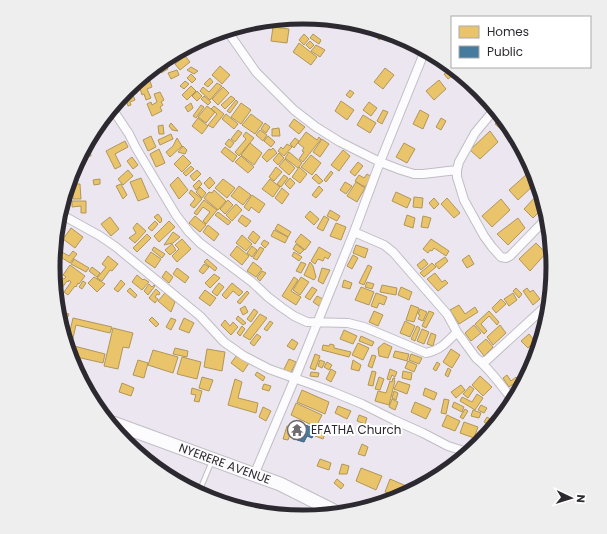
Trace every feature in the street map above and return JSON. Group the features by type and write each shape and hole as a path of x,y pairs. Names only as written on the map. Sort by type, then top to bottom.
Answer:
{"main road":[{"name":"NYERERE AVENUE","path":"120,425 280,484 329,508"}],"street":[{"path":"230,35 256,72 294,110 316,127 334,138 380,162 414,174 457,170"},
{"path":"254,475 354,232 380,162 423,56"},
{"path":"491,113 475,133 459,162 457,177 464,200 484,236 501,258 510,256 542,223"},
{"path":"115,114 129,134 176,215 189,232 200,243 252,282 280,307 294,316 307,322 348,323 364,327 426,353 434,351 445,344 458,332"},
{"path":"66,217 100,236 116,248 194,311 216,332 224,342 244,356 269,369 362,404 423,432 448,446 463,451"},
{"path":"354,232 384,245 393,252 447,314 476,358 496,378 510,396"},
{"path":"480,361 482,362 487,360 543,309"}],"lane":[{"path":"201,487 213,460"}],"building: Homes":[{"path":"273,27 289,29 287,43 271,41"},
{"path":"304,34 309,39 304,45 299,40"},
{"path":"313,34 321,40 319,44 310,38"},
{"path":"375,35 383,37 379,40"},
{"path":"310,41 314,45 310,49 306,45"},
{"path":"299,43 317,57 311,65 293,52"},
{"path":"316,45 325,50 320,57 311,51"},
{"path":"185,56 190,62 180,70 175,64"},
{"path":"166,66 168,69 161,73 160,71"},
{"path":"220,66 230,75 222,84 212,75"},
{"path":"191,67 198,71 194,74 187,70"},
{"path":"385,68 394,75 383,89 374,82"},
{"path":"177,70 179,75 171,79 168,73"},
{"path":"448,72 452,76 448,79 444,74"},
{"path":"191,74 196,79 192,83 187,78"},
{"path":"210,78 213,82 208,87 204,84"},
{"path":"439,80 446,89 434,100 426,91"},
{"path":"150,81 152,87 147,89 151,98 146,100 144,94 142,95 140,87 144,83"},
{"path":"185,81 189,84 184,89 180,86"},
{"path":"217,83 222,86 210,100 200,91 203,87 209,92"},
{"path":"191,86 196,91 187,100 182,95"},
{"path":"223,87 229,93 218,105 212,99"},
{"path":"350,90 354,93 350,98 346,95"},
{"path":"136,91 137,93 133,95 135,100 130,102 131,105 128,106 126,101"},
{"path":"197,91 202,96 197,101 192,96"},
{"path":"160,92 164,100 161,102 163,105 160,107 162,111 152,116 147,104 151,102 152,105 157,102 154,94"},
{"path":"204,96 211,102 208,105 201,99"},
{"path":"231,96 235,99 225,109 221,105"},
{"path":"236,100 238,102 230,113 227,111"},
{"path":"341,101 354,110 347,120 335,111"},
{"path":"369,102 377,108 371,116 363,110"},
{"path":"191,103 193,108 188,112 185,107"},
{"path":"241,103 251,110 241,124 231,117"},
{"path":"201,105 204,107 196,118 193,116"},
{"path":"207,106 215,112 206,123 198,117"},
{"path":"214,106 224,114 213,128 208,125 217,114 211,109"},
{"path":"383,110 388,112 382,124 377,121"},
{"path":"420,110 429,115 423,129 413,124"},
{"path":"226,114 238,124 234,129 222,119"},
{"path":"251,114 263,123 255,134 242,125"},
{"path":"363,115 376,123 370,133 357,125"},
{"path":"198,118 208,126 202,134 192,126"},
{"path":"441,118 446,121 441,130 436,127"},
{"path":"294,119 305,127 299,134 289,126"},
{"path":"498,121 505,131 504,132 495,124"},
{"path":"171,123 178,131 172,130 169,126"},
{"path":"265,123 270,127 266,133 261,129"},
{"path":"163,125 164,134 159,134 158,126"},
{"path":"279,128 280,136 272,136 272,129"},
{"path":"238,130 242,133 235,142 231,139"},
{"path":"260,130 267,135 263,141 256,135"},
{"path":"490,131 498,142 480,159 470,150"},
{"path":"246,132 254,138 239,156 235,152 246,139 243,136"},
{"path":"306,132 317,140 319,137 321,139 303,162 299,159 304,152 302,151 304,148 298,143"},
{"path":"171,134 173,139 160,145 158,140"},
{"path":"151,136 156,147 148,151 143,140"},
{"path":"268,136 275,142 271,147 264,141"},
{"path":"177,138 182,146 170,157 166,152 173,146"},
{"path":"295,138 299,141 294,148 290,144"},
{"path":"229,139 234,143 230,148 225,144"},
{"path":"322,139 329,144 320,157 313,152"},
{"path":"125,141 128,147 115,154 121,166 115,169 106,151"},
{"path":"250,143 262,153 254,165 241,155"},
{"path":"404,143 415,149 407,163 396,157"},
{"path":"287,144 292,147 284,156 278,151 281,147 283,149"},
{"path":"183,146 187,150 185,154 178,152"},
{"path":"225,147 237,156 233,162 221,152"},
{"path":"273,148 277,153 267,162 262,157 269,149 271,150"},
{"path":"159,149 165,163 156,167 150,154"},
{"path":"343,150 350,156 339,171 331,165"},
{"path":"289,152 302,163 298,168 285,158"},
{"path":"279,153 284,158 278,165 273,160"},
{"path":"183,155 191,163 182,172 174,164"},
{"path":"311,155 321,163 312,175 301,167"},
{"path":"241,156 254,167 248,173 235,162"},
{"path":"132,157 138,165 133,169 127,161"},
{"path":"285,159 295,168 289,175 279,166"},
{"path":"358,162 363,166 355,176 350,172"},
{"path":"191,166 194,169 186,176 183,173"},
{"path":"276,167 282,172 274,181 269,177"},
{"path":"299,167 307,174 300,183 292,177"},
{"path":"128,170 133,176 123,185 118,179"},
{"path":"197,170 201,174 194,181 190,176"},
{"path":"331,171 333,173 326,182 324,180"},
{"path":"316,174 323,181 319,184 312,178"},
{"path":"367,174 372,177 365,187 355,181 359,175 364,178"},
{"path":"527,174 529,176 533,186 518,200 509,190"},
{"path":"284,175 288,178 281,187 277,184"},
{"path":"178,177 188,190 179,199 170,185"},
{"path":"210,177 215,183 209,189 204,183"},
{"path":"141,178 149,197 138,201 130,182"},
{"path":"290,178 295,183 290,189 285,184"},
{"path":"100,179 100,184 94,185 93,180"},
{"path":"223,179 235,188 227,198 215,188"},
{"path":"270,179 280,187 273,197 262,189"},
{"path":"199,180 202,184 196,190 193,186"},
{"path":"345,182 352,186 346,194 340,190"},
{"path":"356,182 365,188 357,202 347,196"},
{"path":"75,184 80,184 81,199 73,199 73,189"},
{"path":"121,184 127,195 123,199 116,186"},
{"path":"239,186 251,195 243,205 231,196"},
{"path":"319,186 323,190 316,198 312,195"},
{"path":"200,187 206,193 202,198 196,192"},
{"path":"282,188 289,194 282,204 275,198"},
{"path":"191,190 202,199 194,208 190,205 195,199 189,193"},
{"path":"214,190 226,201 218,210 204,198 209,192 212,193"},
{"path":"396,192 411,199 407,208 392,201"},
{"path":"252,195 265,204 259,213 251,207 249,211 244,207"},
{"path":"536,196 540,211 533,218 524,209"},
{"path":"414,197 423,198 422,208 413,207"},
{"path":"434,198 439,204 434,209 429,203"},
{"path":"447,198 460,213 454,218 441,204"},
{"path":"501,199 510,210 492,227 482,216"},
{"path":"204,200 217,210 206,224 203,221 210,212 203,207 197,215 194,213"},
{"path":"228,200 233,205 225,214 220,209"},
{"path":"72,201 86,201 86,213 81,213 81,206 72,207"},
{"path":"236,204 242,210 232,221 226,215"},
{"path":"330,210 340,216 337,221 327,216"},
{"path":"310,211 319,219 314,225 305,217"},
{"path":"218,212 231,222 228,225 215,215"},
{"path":"158,214 162,219 160,223 154,217"},
{"path":"242,215 251,221 246,227 238,221"},
{"path":"407,215 415,218 413,228 404,225"},
{"path":"195,216 206,225 200,232 189,223"},
{"path":"324,216 329,219 323,231 317,228"},
{"path":"423,216 431,218 428,228 421,227"},
{"path":"110,217 119,229 111,236 101,224"},
{"path":"518,218 525,228 508,245 497,234"},
{"path":"155,221 158,224 152,231 148,228"},
{"path":"169,221 175,227 159,242 154,236"},
{"path":"137,223 146,231 135,243 129,238 136,233 133,228"},
{"path":"336,223 346,227 341,240 330,236"},
{"path":"278,224 291,232 288,237 275,229"},
{"path":"208,225 219,234 214,241 203,232"},
{"path":"71,228 83,237 75,248 63,239"},
{"path":"274,230 288,237 285,243 271,236"},
{"path":"253,231 260,237 255,244 248,238"},
{"path":"173,232 180,237 173,243 164,245"},
{"path":"147,234 151,238 137,252 133,248"},
{"path":"301,234 311,242 305,250 295,242"},
{"path":"242,235 252,244 246,251 236,243"},
{"path":"182,239 191,249 177,262 172,256 179,249 175,245"},
{"path":"431,239 449,251 446,256 434,248 428,253 423,249"},
{"path":"264,240 269,243 265,248 261,244"},
{"path":"536,243 546,253 530,271 519,259"},
{"path":"172,244 176,250 170,255 165,250"},
{"path":"296,244 304,250 300,254 293,249"},
{"path":"356,245 368,249 365,258 353,253"},
{"path":"237,246 249,256 242,265 230,255"},
{"path":"252,246 257,250 252,257 247,253"},
{"path":"154,247 165,254 162,258 152,250"},
{"path":"260,247 264,249 257,260 253,258"},
{"path":"319,247 331,254 328,259 325,257 323,261 318,259 315,264 311,261"},
{"path":"73,251 77,254 70,263 61,257 61,254 62,252 69,256"},
{"path":"151,252 161,259 155,268 145,261"},
{"path":"294,252 302,257 299,261 292,256"},
{"path":"353,255 358,258 352,269 347,266"},
{"path":"469,255 474,264 467,268 462,260"},
{"path":"108,256 118,264 112,271 110,270 102,281 97,278 106,267 102,264"},
{"path":"445,257 448,261 439,269 435,264"},
{"path":"74,259 89,268 86,272 71,264"},
{"path":"207,259 217,268 215,271 204,262"},
{"path":"424,259 428,264 421,270 417,265"},
{"path":"253,262 262,269 256,277 247,271"},
{"path":"301,262 306,264 301,273 296,271"},
{"path":"310,262 313,266 316,277 314,280 304,275"},
{"path":"432,263 436,267 424,277 420,273"},
{"path":"204,264 209,267 203,274 199,271"},
{"path":"70,265 85,276 68,295 64,292 71,282 69,280 68,282 67,281 62,288 61,280 66,277 63,275"},
{"path":"368,265 372,267 364,285 359,283"},
{"path":"92,267 100,273 97,277 89,271"},
{"path":"177,268 189,277 185,283 173,274"},
{"path":"322,268 330,270 323,284 318,281"},
{"path":"166,271 173,277 169,283 162,277"},
{"path":"262,271 266,273 260,281 257,278"},
{"path":"435,273 442,282 445,280 448,283 438,291 427,279"},
{"path":"214,274 220,278 210,288 205,283"},
{"path":"137,275 143,280 144,279 149,282 142,290 132,282"},
{"path":"94,277 105,284 97,292 88,283"},
{"path":"294,277 298,280 291,291 301,297 296,305 282,296"},
{"path":"301,277 309,282 300,295 293,290"},
{"path":"121,280 125,284 118,292 114,289"},
{"path":"344,280 352,283 350,289 342,287"},
{"path":"83,281 86,283 82,289 79,287"},
{"path":"367,282 374,284 372,289 365,287"},
{"path":"219,283 224,287 217,296 212,292"},
{"path":"232,283 243,292 239,296 233,291 226,299 222,295"},
{"path":"149,284 152,287 154,285 155,286 148,295 144,291"},
{"path":"382,285 397,288 396,295 380,292"},
{"path":"312,287 317,290 310,300 305,297"},
{"path":"361,287 374,292 369,305 355,300"},
{"path":"401,287 412,292 409,300 398,295"},
{"path":"130,288 137,295 135,298 127,291"},
{"path":"516,288 522,294 519,298 513,291"},
{"path":"527,288 530,292 533,290 540,299 533,305 523,291"},
{"path":"156,289 160,293 155,297 158,299 155,303 149,298"},
{"path":"205,290 216,298 210,306 199,298"},
{"path":"247,291 249,293 240,304 237,302"},
{"path":"165,293 175,302 171,312 158,301"},
{"path":"376,293 387,297 384,305 379,303 377,308 371,306"},
{"path":"513,293 517,300 509,306 504,299"},
{"path":"317,296 323,299 319,306 313,302"},
{"path":"501,299 506,304 496,313 492,308"},
{"path":"411,305 419,308 414,322 406,320"},
{"path":"459,305 465,314 475,307 478,312 459,324 450,310"},
{"path":"245,306 248,312 243,315 240,309"},
{"path":"254,309 258,312 251,322 247,319"},
{"path":"420,309 427,312 423,321 418,319"},
{"path":"374,311 383,315 378,326 369,322"},
{"path":"429,311 434,313 426,328 422,326"},
{"path":"489,311 499,322 497,325 489,316 481,324 487,331 484,334 475,324"},
{"path":"65,313 69,314 67,320"},
{"path":"260,314 267,318 250,340 243,336"},
{"path":"238,316 246,323 243,325 236,319"},
{"path":"152,317 159,324 156,327 149,320"},
{"path":"73,318 112,327 110,333 76,325 72,342 70,333"},
{"path":"171,318 176,320 171,330 166,327"},
{"path":"184,318 194,323 189,333 179,329"},
{"path":"225,320 230,326 233,322 238,327 231,335 221,325"},
{"path":"270,321 273,323 267,331 264,329"},
{"path":"405,321 415,326 410,337 400,333"},
{"path":"474,325 481,333 471,341 465,333"},
{"path":"500,325 506,333 493,345 487,337"},
{"path":"242,326 245,329 240,336 237,333"},
{"path":"417,326 420,328 415,341 411,339"},
{"path":"113,328 133,333 129,348 123,347 118,369 104,366"},
{"path":"422,329 429,332 424,344 417,341"},
{"path":"344,330 357,336 353,344 340,339"},
{"path":"431,333 436,335 433,346 427,344"},
{"path":"257,334 261,337 254,346 250,343"},
{"path":"529,334 535,341 528,348 521,341"},
{"path":"361,336 374,342 372,346 359,341"},
{"path":"292,339 298,343 294,350 287,346"},
{"path":"486,339 493,347 484,356 477,347"},
{"path":"358,343 369,348 363,360 352,355"},
{"path":"384,343 392,347 388,358 379,356 378,348"},
{"path":"330,344 334,345 334,348 351,352 349,357 322,350 323,345 329,346"},
{"path":"74,347 105,354 103,363 78,357"},
{"path":"175,348 188,351 187,357 173,354"},
{"path":"207,349 225,352 222,371 204,367"},
{"path":"451,349 460,355 452,368 443,362"},
{"path":"153,350 178,357 173,373 148,365"},
{"path":"395,351 409,354 407,361 393,357"},
{"path":"315,354 320,356 315,370 310,368"},
{"path":"411,354 422,358 419,364 409,360"},
{"path":"237,355 249,363 243,372 231,363"},
{"path":"372,355 376,356 372,368 368,366"},
{"path":"182,357 201,362 197,379 177,374"},
{"path":"289,359 296,362 290,375 283,371"},
{"path":"138,360 148,363 144,378 133,375"},
{"path":"320,360 325,362 322,368 318,366"},
{"path":"353,360 361,365 359,371 351,369"},
{"path":"408,361 417,365 414,372 405,368"},
{"path":"327,362 332,365 329,370 324,367"},
{"path":"437,362 440,364 436,371 433,369"},
{"path":"448,368 451,370 448,377 445,375"},
{"path":"331,369 336,372 331,382 326,379"},
{"path":"390,369 397,372 395,377 392,375 390,380 387,379"},
{"path":"372,371 376,372 373,386 368,385"},
{"path":"403,371 412,373 411,380 402,378"},
{"path":"257,372 265,377 263,381 255,375"},
{"path":"311,372 319,373 318,377 310,376"},
{"path":"507,375 511,381 516,377 518,379 509,387 503,378"},
{"path":"480,376 492,387 483,396 472,385"},
{"path":"202,377 213,380 209,391 199,388"},
{"path":"379,377 384,379 380,390 375,389"},
{"path":"393,378 395,378 395,381 389,405 375,401 378,391 386,393 390,381 392,382"},
{"path":"235,379 242,382 238,398 258,403 256,413 228,405"},
{"path":"398,381 410,385 407,394 394,389"},
{"path":"122,383 134,388 131,396 119,392"},
{"path":"264,384 271,386 269,391 262,389"},
{"path":"461,385 465,390 456,398 451,392"},
{"path":"470,386 474,389 468,398 463,394"},
{"path":"192,388 202,391 199,402 194,401 196,395 191,394"},
{"path":"425,388 437,393 434,400 423,395"},
{"path":"302,390 329,402 325,414 297,402"},
{"path":"394,391 398,393 396,400 392,398"},
{"path":"477,394 483,398 475,410 460,401 462,397 472,402"},
{"path":"392,399 398,402 395,410 389,407"},
{"path":"444,399 449,400 446,414 441,413"},
{"path":"415,402 431,409 426,419 411,412"},
{"path":"454,402 464,407 462,412 452,407"},
{"path":"296,403 322,415 316,427 291,415"},
{"path":"481,405 487,408 484,413 478,410"},
{"path":"338,406 351,411 347,419 335,413"},
{"path":"263,407 271,411 266,421 259,417"},
{"path":"465,409 468,411 463,419 460,417"},
{"path":"473,410 481,413 479,418 471,416"},
{"path":"359,415 367,418 365,424 357,421"},
{"path":"447,415 460,421 455,431 442,426"},
{"path":"487,417 492,420 488,425 484,422"},
{"path":"464,422 478,427 474,438 460,433"},
{"path":"287,426 292,428 288,440 283,439"},
{"path":"318,428 326,431 323,439 315,436"},
{"path":"362,444 368,447 365,456 358,454"},
{"path":"320,459 331,463 329,470 317,466"},
{"path":"342,464 349,466 347,474 339,474"},
{"path":"361,468 382,476 376,490 356,481"},
{"path":"337,479 344,485 341,489 334,483"},
{"path":"390,479 408,487 391,494 385,492"}],"building: Public":[{"path":"297,422 316,429 312,438 307,436 304,442 297,440 300,432 295,430"}],"place":[{"name":"EFATHA Church","path":"297,430"}]}
